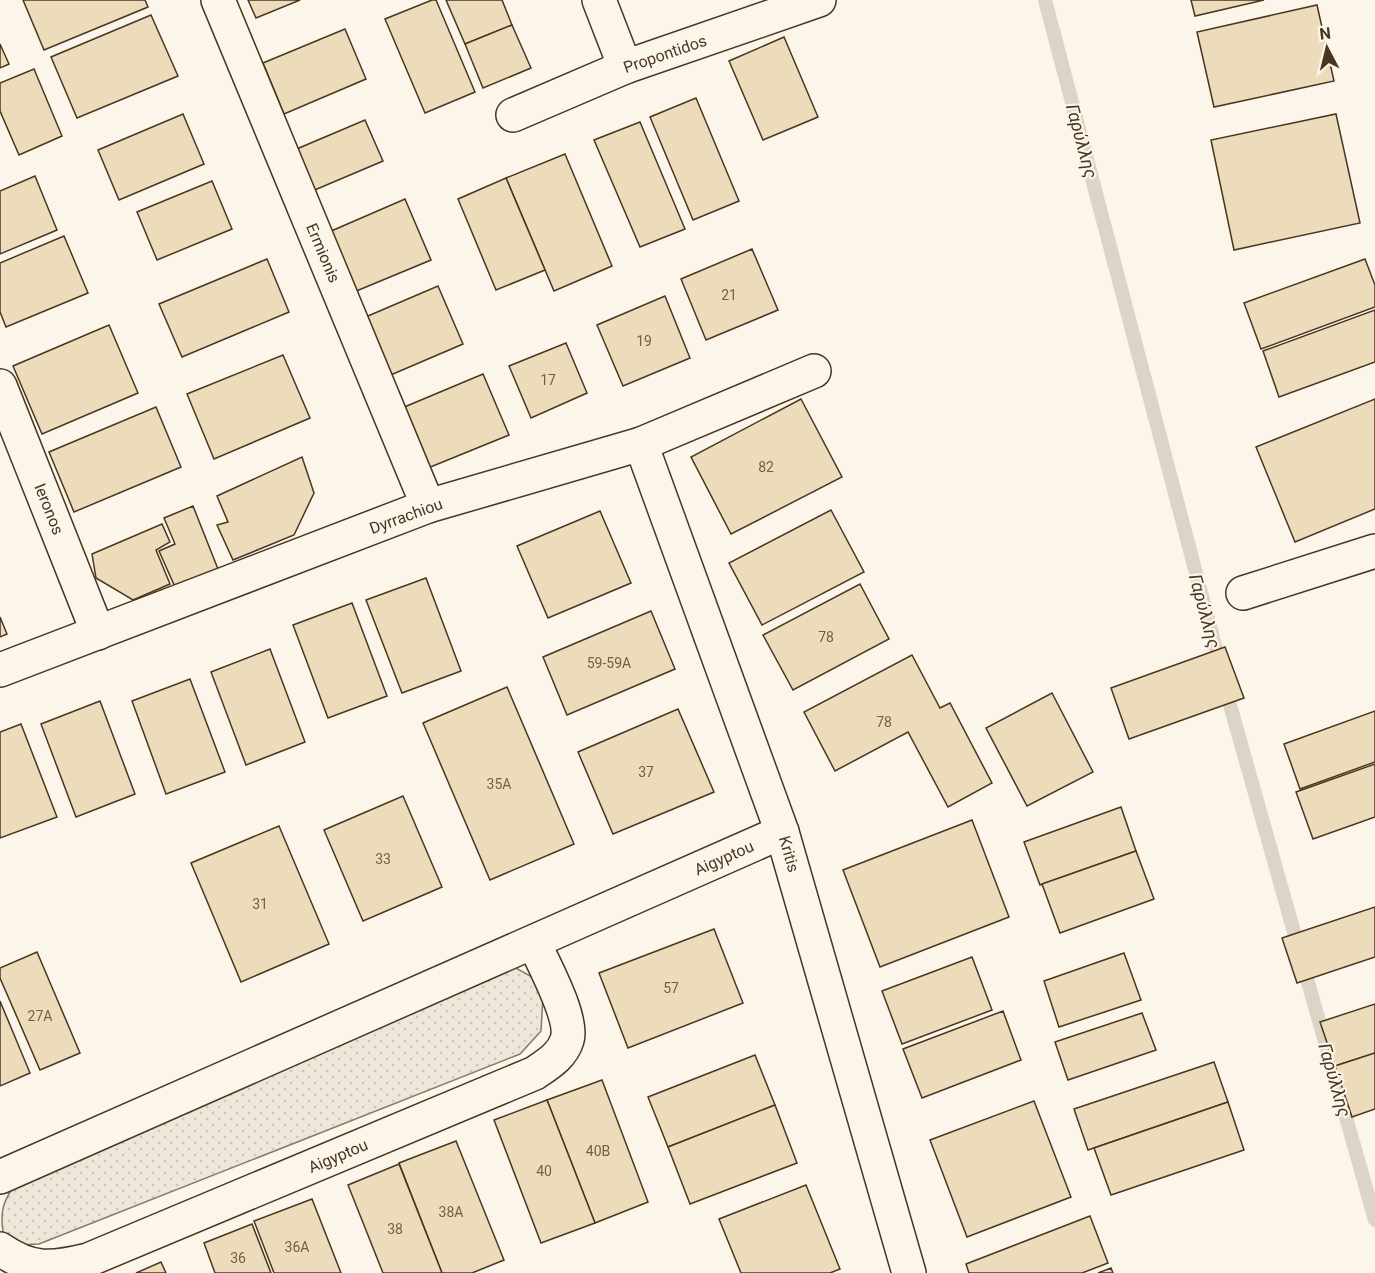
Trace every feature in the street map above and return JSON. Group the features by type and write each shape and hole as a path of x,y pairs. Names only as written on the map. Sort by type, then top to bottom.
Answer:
{"street":[{"name":"Ermionis","path":"218,0 428,506"},
{"path":"598,0 625,67"},
{"name":"Propontidos","path":"513,115 625,67 819,0"},
{"name":"Dyrrachiou","path":"0,670 428,506 641,444 814,371"},
{"name":"Ieronos","path":"0,386 98,633"},
{"name":"Kritis","path":"641,444 782,832 909,1273"},
{"path":"1243,593 1375,551"},
{"name":"Aigyptou","path":"0,1177 782,832"},
{"name":"Aigyptou","path":"0,1249 18,1262 51,1269 88,1260 535,1073 559,1055 568,1038 563,1006 534,943"}],"shaded area":[{"path":"505,962 532,977 543,996 541,1031 520,1054 39,1244 19,1245 3,1232 3,1207 15,1184"}],"building":[{"path":"23,0 145,0 148,7 44,50"},
{"path":"248,0 300,0 256,18"},
{"path":"436,0 475,92 425,113 385,19"},
{"path":"446,0 502,0 512,25 465,44"},
{"path":"1191,0 1264,0 1195,16"},
{"path":"1317,5 1334,81 1214,107 1197,32"},
{"path":"151,15 178,76 77,118 51,57"},
{"path":"512,25 531,68 483,88 465,44"},
{"path":"345,29 366,79 284,114 263,63"},
{"path":"784,37 818,117 763,140 729,61"},
{"path":"0,44 9,64 0,68"},
{"path":"34,69 62,136 19,155 0,111 0,83"},
{"path":"696,98 739,201 693,220 650,117"},
{"path":"183,114 204,164 119,200 98,150"},
{"path":"1336,114 1360,223 1234,250 1211,140"},
{"path":"365,120 383,161 310,192 292,151"},
{"path":"640,122 685,229 640,247 594,140"},
{"path":"565,154 612,266 554,291 506,178"},
{"path":"35,176 57,230 0,254 0,191"},
{"path":"506,178 545,270 496,290 458,199"},
{"path":"212,181 232,229 157,260 137,212"},
{"path":"405,199 431,260 354,292 329,232"},
{"path":"64,236 88,293 6,327 0,312 0,263"},
{"path":"752,249 778,310 706,340 681,279"},
{"path":"267,259 289,312 182,357 159,304"},
{"path":"1365,259 1375,285 1375,307 1261,349 1244,303"},
{"path":"438,286 463,344 386,377 361,319"},
{"path":"665,296 690,358 623,386 597,325"},
{"path":"1375,310 1375,362 1279,397 1263,351"},
{"path":"109,325 138,393 42,434 13,366"},
{"path":"566,343 587,393 531,418 509,366"},
{"path":"283,355 310,418 214,459 187,394"},
{"path":"483,374 509,435 428,468 402,408"},
{"path":"801,399 842,477 731,534 691,457"},
{"path":"1375,399 1375,509 1295,542 1256,447"},
{"path":"156,407 181,467 74,512 49,452"},
{"path":"302,457 314,493 294,535 233,560 217,525 228,522 217,496"},
{"path":"193,506 218,569 175,587 159,551 175,544 164,518"},
{"path":"831,510 864,572 762,625 729,563"},
{"path":"600,511 631,583 548,618 517,546"},
{"path":"162,524 170,542 156,550 170,584 133,600 96,578 92,554"},
{"path":"426,578 461,671 402,693 366,600"},
{"path":"860,584 889,639 793,690 763,635"},
{"path":"352,603 387,696 328,718 293,625"},
{"path":"651,611 675,669 567,715 543,657"},
{"path":"0,617 7,634 0,637"},
{"path":"1225,647 1244,698 1129,739 1111,688"},
{"path":"270,649 305,742 246,765 211,672"},
{"path":"912,655 940,708 950,703 992,783 948,807 908,732 835,771 804,712"},
{"path":"190,679 225,772 166,794 132,701"},
{"path":"507,687 574,844 490,880 423,723"},
{"path":"1052,693 1093,772 1027,806 986,728"},
{"path":"100,701 135,794 76,817 41,724"},
{"path":"678,709 714,792 613,834 578,752"},
{"path":"1375,711 1375,762 1300,789 1284,744"},
{"path":"21,724 57,817 0,838 0,732"},
{"path":"1375,764 1375,817 1313,839 1296,792"},
{"path":"403,796 442,887 363,921 324,830"},
{"path":"1121,807 1136,851 1040,885 1024,842"},
{"path":"972,820 1009,917 880,967 843,870"},
{"path":"279,826 329,944 241,982 191,863"},
{"path":"1136,851 1154,899 1060,933 1042,884"},
{"path":"1375,907 1375,957 1297,983 1282,938"},
{"path":"714,929 743,1003 628,1048 599,973"},
{"path":"37,952 80,1053 40,1070 0,978 0,968"},
{"path":"1124,953 1141,1000 1059,1027 1044,981"},
{"path":"972,957 992,1010 902,1044 882,991"},
{"path":"0,1001 30,1073 0,1086"},
{"path":"1375,1004 1375,1053 1335,1066 1320,1022"},
{"path":"1003,1011 1021,1060 922,1098 903,1049"},
{"path":"1142,1013 1156,1050 1068,1080 1055,1042"},
{"path":"1375,1053 1375,1109 1352,1117 1335,1066"},
{"path":"755,1055 775,1105 668,1147 648,1097"},
{"path":"1214,1062 1228,1102 1088,1150 1074,1109"},
{"path":"602,1080 648,1202 595,1223 547,1100"},
{"path":"547,1100 595,1223 541,1243 494,1120"},
{"path":"1034,1101 1071,1197 967,1237 930,1140"},
{"path":"1228,1102 1244,1150 1111,1195 1094,1148"},
{"path":"775,1105 797,1163 690,1204 668,1147"},
{"path":"456,1141 504,1260 472,1273 442,1273 399,1163"},
{"path":"399,1164 442,1273 383,1273 348,1185"},
{"path":"806,1185 840,1269 830,1273 741,1273 719,1219"},
{"path":"312,1199 341,1273 274,1273 254,1221"},
{"path":"1090,1216 1108,1263 1082,1273 969,1273 966,1264"},
{"path":"252,1224 271,1273 215,1273 204,1243"},
{"path":"161,1262 166,1273 136,1273"},
{"path":"1111,1268 1113,1273 1098,1273"}],"waterway":[{"name":"Γαρύλλης","path":"1045,0 1221,668"},
{"name":"Γαρύλλης","path":"1225,687 1375,1220"}]}
